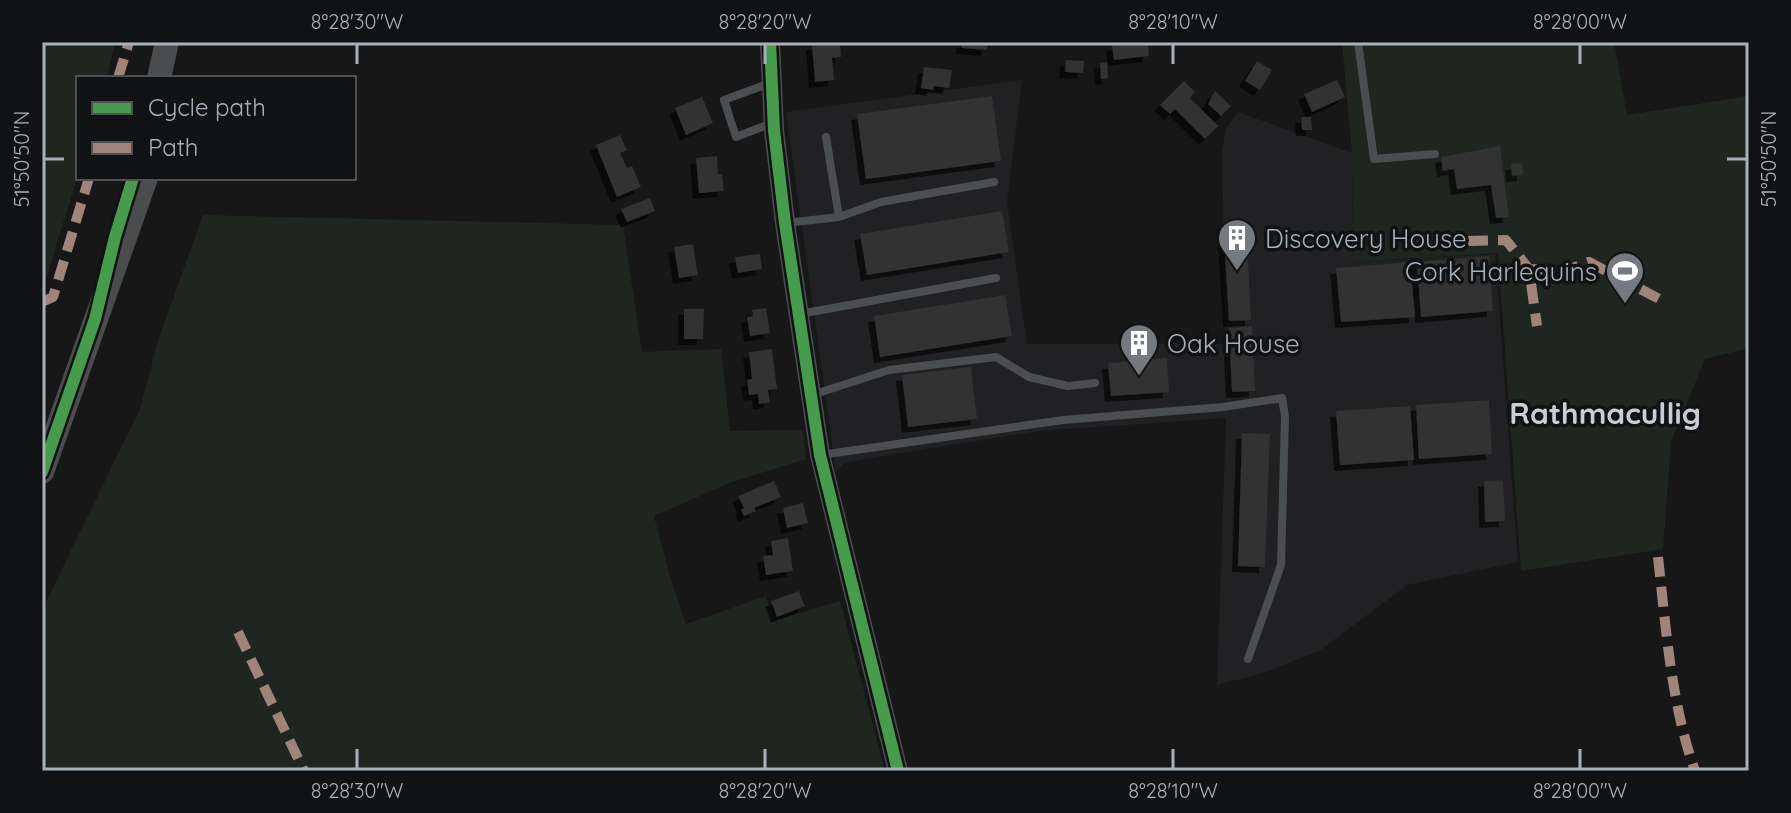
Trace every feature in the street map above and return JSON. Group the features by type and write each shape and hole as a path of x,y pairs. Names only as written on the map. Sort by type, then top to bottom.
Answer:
{"main road":[{"path":"159,76 167,42"},
{"path":"172,76 179,42"},
{"path":"95,319 132,180"},
{"path":"42,472 95,319 122,254 145,180"}],"street":[{"path":"770,42 773,122 785,223 820,455 898,771"}],"lane":[{"path":"1358,42 1374,159 1435,154"},
{"path":"770,83 724,100 736,137 773,122"},
{"path":"826,137 839,217"},
{"path":"785,223 839,217 881,202 994,182"},
{"path":"798,314 996,278"},
{"path":"811,395 889,370 996,357 1029,377 1068,386 1095,383"},
{"path":"820,455 1063,420 1223,407 1282,398 1285,416 1281,565 1248,659"}],"shaded area":[{"path":"42,42 115,42 107,76 76,76 76,180 42,292"},
{"name":"Cork Harlequins","path":"1342,42 1614,42 1627,115 1749,96 1749,348 1705,359 1671,442 1663,549 1521,571 1498,253 1353,262 1352,153"},
{"path":"1022,80 1007,202 1027,344 1226,344 1222,150 1226,128 1238,112 1352,153 1353,262 1495,254 1518,562 1407,585 1319,651 1260,674 1217,685 1226,418 1039,431 852,461 843,464 836,472 786,112"},
{"path":"203,215 623,225 642,352 721,349 730,431 803,430 806,459 732,482 654,516 686,624 766,596 773,621 840,601 885,771 42,771 42,610 140,409 158,341"}],"building":[{"path":"840,42 841,57 832,58 834,80 815,82 812,44"},
{"path":"962,42 988,42 987,50 962,48"},
{"path":"1148,42 1149,56 1114,60 1112,45"},
{"path":"1066,60 1084,61 1083,73 1065,72"},
{"path":"1257,61 1272,70 1260,90 1245,81"},
{"path":"1107,62 1108,78 1101,79 1100,63"},
{"path":"924,67 952,70 949,88 921,88"},
{"path":"1337,80 1345,97 1312,112 1304,94"},
{"path":"1184,81 1195,92 1190,98 1218,126 1205,139 1175,109 1170,114 1160,105"},
{"path":"1215,91 1231,106 1221,116 1208,104"},
{"path":"992,96 1001,161 866,179 857,114"},
{"path":"702,97 713,123 686,135 675,108"},
{"path":"1301,117 1311,117 1312,130 1302,130"},
{"path":"620,135 627,150 620,153 627,168 632,166 641,187 617,197 596,145"},
{"path":"1500,146 1509,217 1496,218 1491,185 1457,189 1454,169 1443,171 1441,157"},
{"path":"717,156 718,174 722,174 724,191 699,193 696,158"},
{"path":"1522,163 1523,175 1512,176 1511,164"},
{"path":"650,198 655,211 627,222 621,209"},
{"path":"1002,211 1009,252 867,275 860,234"},
{"name":"Discovery House","path":"1246,222 1251,320 1229,321 1223,223"},
{"path":"693,244 698,275 679,278 674,247"},
{"path":"760,254 762,269 738,273 735,257"},
{"path":"1489,256 1493,311 1421,317 1417,262"},
{"path":"1410,262 1415,317 1341,322 1336,268"},
{"path":"1005,295 1012,336 880,357 874,316"},
{"path":"766,308 770,333 750,336 747,317 753,316 752,310"},
{"path":"684,309 704,309 703,339 684,339"},
{"path":"1252,326 1255,391 1232,392 1229,328"},
{"path":"772,349 777,389 768,390 770,402 759,404 758,394 749,395 747,380 752,379 749,352"},
{"name":"Oak House","path":"1167,358 1169,392 1111,396 1108,363"},
{"path":"971,367 977,419 908,427 902,375"},
{"path":"1489,400 1492,454 1419,459 1416,405"},
{"path":"1410,406 1414,460 1340,465 1336,411"},
{"path":"1242,433 1270,434 1265,567 1238,566"},
{"path":"1503,480 1505,521 1485,522 1484,481"},
{"path":"774,481 781,497 754,508 756,511 744,516 738,496"},
{"path":"803,503 808,523 787,528 783,508"},
{"path":"788,538 793,571 766,575 763,556 773,555 771,541"},
{"path":"799,591 805,606 777,617 771,601"}],"marked path":[{"path":"119,76 129,42"},
{"path":"42,302 53,297 88,180"},
{"path":"1468,241 1506,240 1529,269 1537,326"},
{"path":"1529,269 1567,270 1589,262 1665,302"},
{"path":"1658,557 1675,692 1695,771"},
{"path":"238,632 304,771"}],"cycle path":[{"path":"770,42 774,130 785,223 820,455 898,771"},
{"path":"42,472 95,319 132,180"}],"place":[{"name":"Discovery House","path":"1237,272"},
{"name":"Cork Harlequins","path":"1625,305"},
{"name":"Oak House","path":"1139,377"}],"district":[{"name":"Rathmacullig","path":"1605,413"}]}
